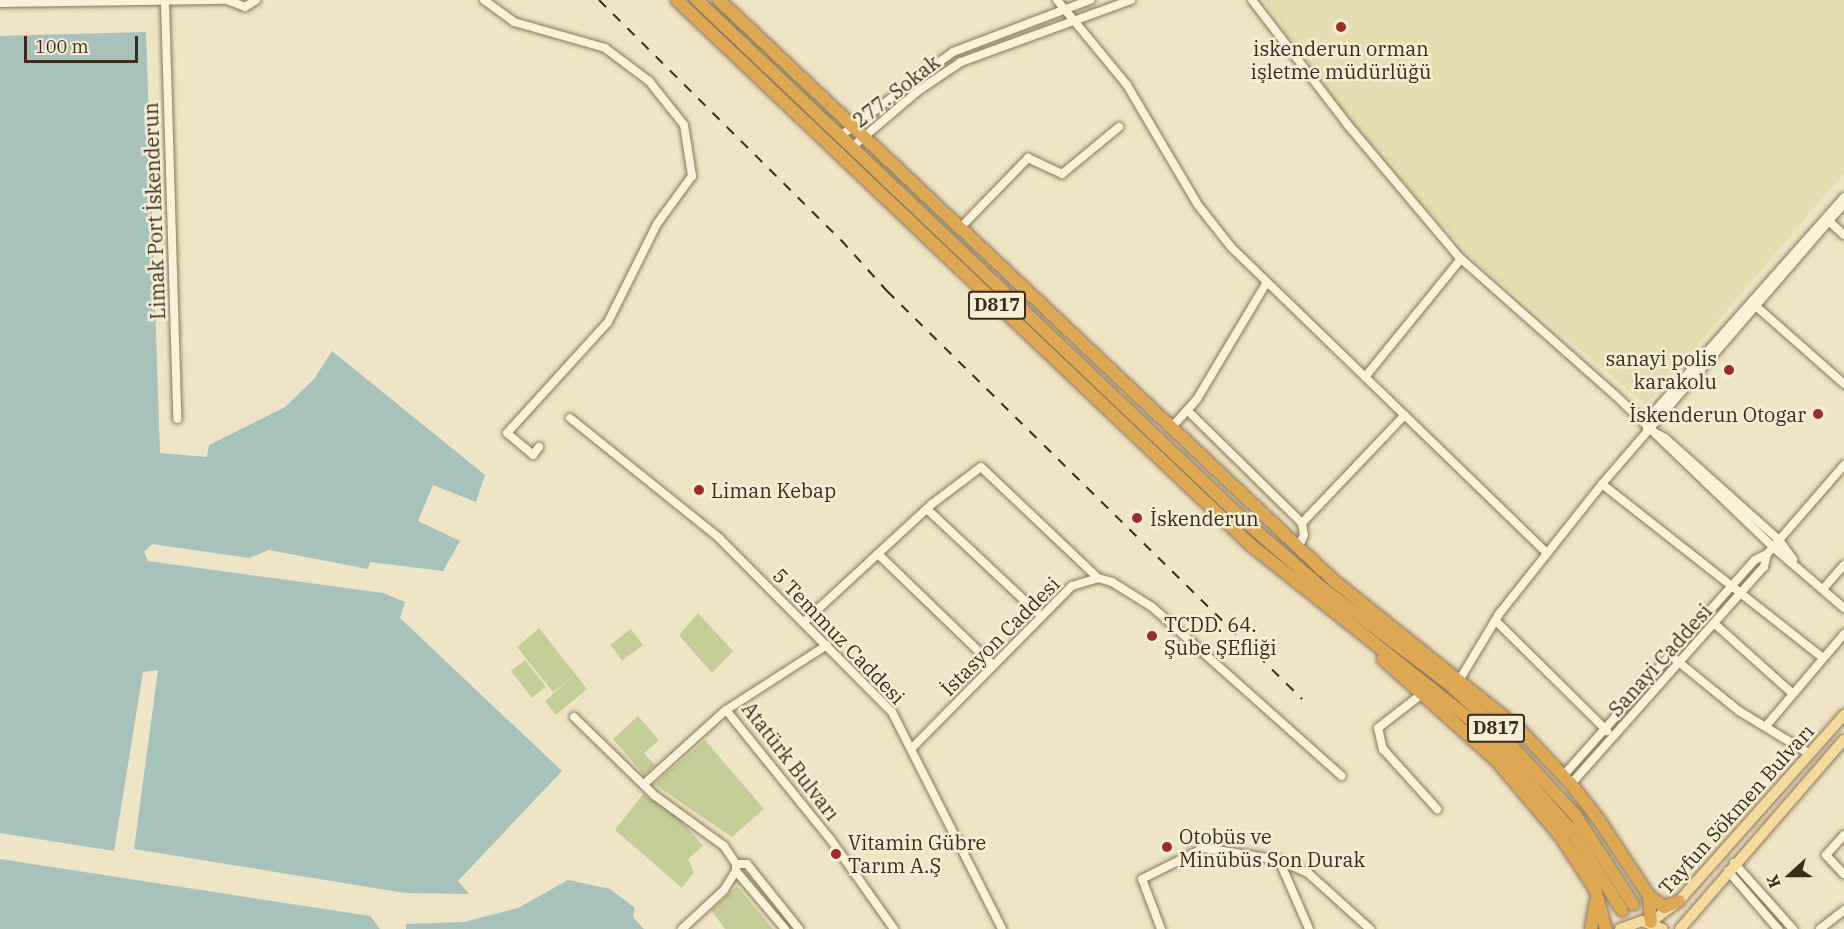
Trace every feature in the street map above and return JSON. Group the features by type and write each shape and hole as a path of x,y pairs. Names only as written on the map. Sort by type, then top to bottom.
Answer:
{"highway":[{"name":"D817","path":"677,0 1219,517 1481,728 1564,821 1627,907 1576,816 1489,721 1415,657 1287,559 850,148 697,0"},
{"path":"719,0 850,127 1333,580 1460,679 1518,728 1567,780 1649,896 1664,907 1679,901"},
{"path":"1323,603 1496,760 1560,837 1595,889 1606,929"},
{"path":"1591,929 1595,889"},
{"path":"1649,896 1651,922"}],"main road":[{"name":"Tayfun Sökmen Bulvarı","path":"1651,922 1679,901 1844,715"},
{"name":"Tayfun Sökmen Bulvarı","path":"1680,929 1731,867 1844,740"},
{"path":"1810,754 1822,765"},
{"path":"1620,929 1634,922 1651,922 1663,929"}],"street":[{"path":"0,3 165,3 225,0 245,7 256,0"},
{"path":"484,0 514,22 605,48 649,81 684,125 692,176 657,224 609,322 507,433 533,455 539,447"},
{"path":"1057,0 1064,10 1076,20 1127,85 1198,205 1231,247 1547,553"},
{"name":"277. Sokak","path":"839,137 953,52 1090,0"},
{"name":"277. Sokak","path":"850,148 918,91 961,62 1131,0"},
{"path":"1252,0 1347,124 1461,259 1614,394 1647,429 1844,608"},
{"name":"Limak Port İskenderun","path":"165,3 177,419"},
{"path":"960,228 1028,158 1062,174 1119,128"},
{"path":"1647,429 1654,412 1844,197"},
{"path":"1460,679 1495,620 1602,484 1647,429 1757,308 1844,204"},
{"path":"1830,222 1844,235"},
{"path":"1365,377 1461,259"},
{"path":"1171,428 1187,410 1226,355 1267,282"},
{"path":"1757,308 1844,384"},
{"path":"1187,410 1302,524 1304,535 1298,548"},
{"path":"1302,524 1405,415"},
{"name":"5 Temmuz Caddesi","path":"570,418 712,532 892,712 913,747 1002,929"},
{"name":"Sanayi Caddesi","path":"1567,780 1613,738 1680,663 1764,567 1767,555 1844,465"},
{"path":"804,622 927,509 981,467 1098,578 1112,582 1152,607 1342,776"},
{"path":"1602,484 1732,585 1743,591 1823,658"},
{"path":"927,509 1041,616"},
{"path":"878,554 993,665"},
{"name":"Sanayi Caddesi","path":"1567,780 1605,729 1732,585 1755,560 1767,555"},
{"path":"1823,589 1844,565"},
{"name":"İstasyon Caddesi","path":"913,747 1072,586 1098,578"},
{"path":"1495,620 1613,738"},
{"path":"1714,624 1792,693"},
{"path":"1766,726 1844,634"},
{"name":"Atatürk Bulvarı","path":"827,645 726,710 831,840 894,929"},
{"path":"1670,655 1739,711 1810,754"},
{"path":"1423,693 1378,728 1383,749 1437,810"},
{"path":"644,784 726,710"},
{"path":"574,717 644,784 723,846 736,867 785,929"},
{"path":"1844,835 1826,855 1844,874"},
{"path":"1161,929 1142,879 1204,848 1279,860 1308,873 1370,929"},
{"path":"1279,860 1309,929"},
{"path":"681,929 724,890 736,867 747,864 799,929"},
{"path":"1731,867 1778,929"},
{"path":"1731,867 1793,929"},
{"path":"1820,929 1844,910"}],"shaded area":[{"path":"1263,0 1844,0 1844,173 1646,405 1475,261 1346,119"}],"green space":[{"path":"698,613 733,651 712,673 679,635"},
{"path":"539,628 587,689 556,715 545,701 572,677 553,692 517,647"},
{"path":"631,629 643,645 622,661 610,645"},
{"path":"525,660 546,687 532,698 511,671"},
{"path":"638,716 659,740 644,753 655,765 644,775 613,739"},
{"path":"705,740 764,809 732,837 654,784"},
{"path":"643,794 678,817 703,846 688,859 694,872 682,888 615,830"},
{"path":"737,886 773,929 725,929 711,910"}],"water":[{"path":"146,32 160,453 207,457 209,445 285,407 314,379 332,351 485,475 476,502 433,485 418,521 460,541 443,571 370,562 368,569 269,550 249,558 152,544 144,552 148,561 383,593 405,602 400,618 562,771 458,881 469,894 405,893 134,849 158,670 143,672 114,851 0,833 0,36"},
{"path":"0,859 370,916 380,929 0,929"},
{"path":"568,880 610,889 635,908 633,917 644,929 406,929 406,924 464,922 518,908"}],"railway":[{"path":"599,0 841,240 887,291 1302,699"}],"place":[{"name":"iskenderun orman işletme müdürlüğü","path":"1341,27"},
{"name":"sanayi polis karakolu","path":"1729,370"},
{"name":"İskenderun Otogar","path":"1818,414"},
{"name":"Liman Kebap","path":"699,490"},
{"name":"İskenderun","path":"1137,518"},
{"name":"TCDD. 64. Şube ŞEfliği","path":"1152,636"},
{"name":"Otobüs ve Minübüs Son Durak","path":"1167,847"},
{"name":"Vitamin Gübre Tarım A.Ş","path":"836,854"}]}
